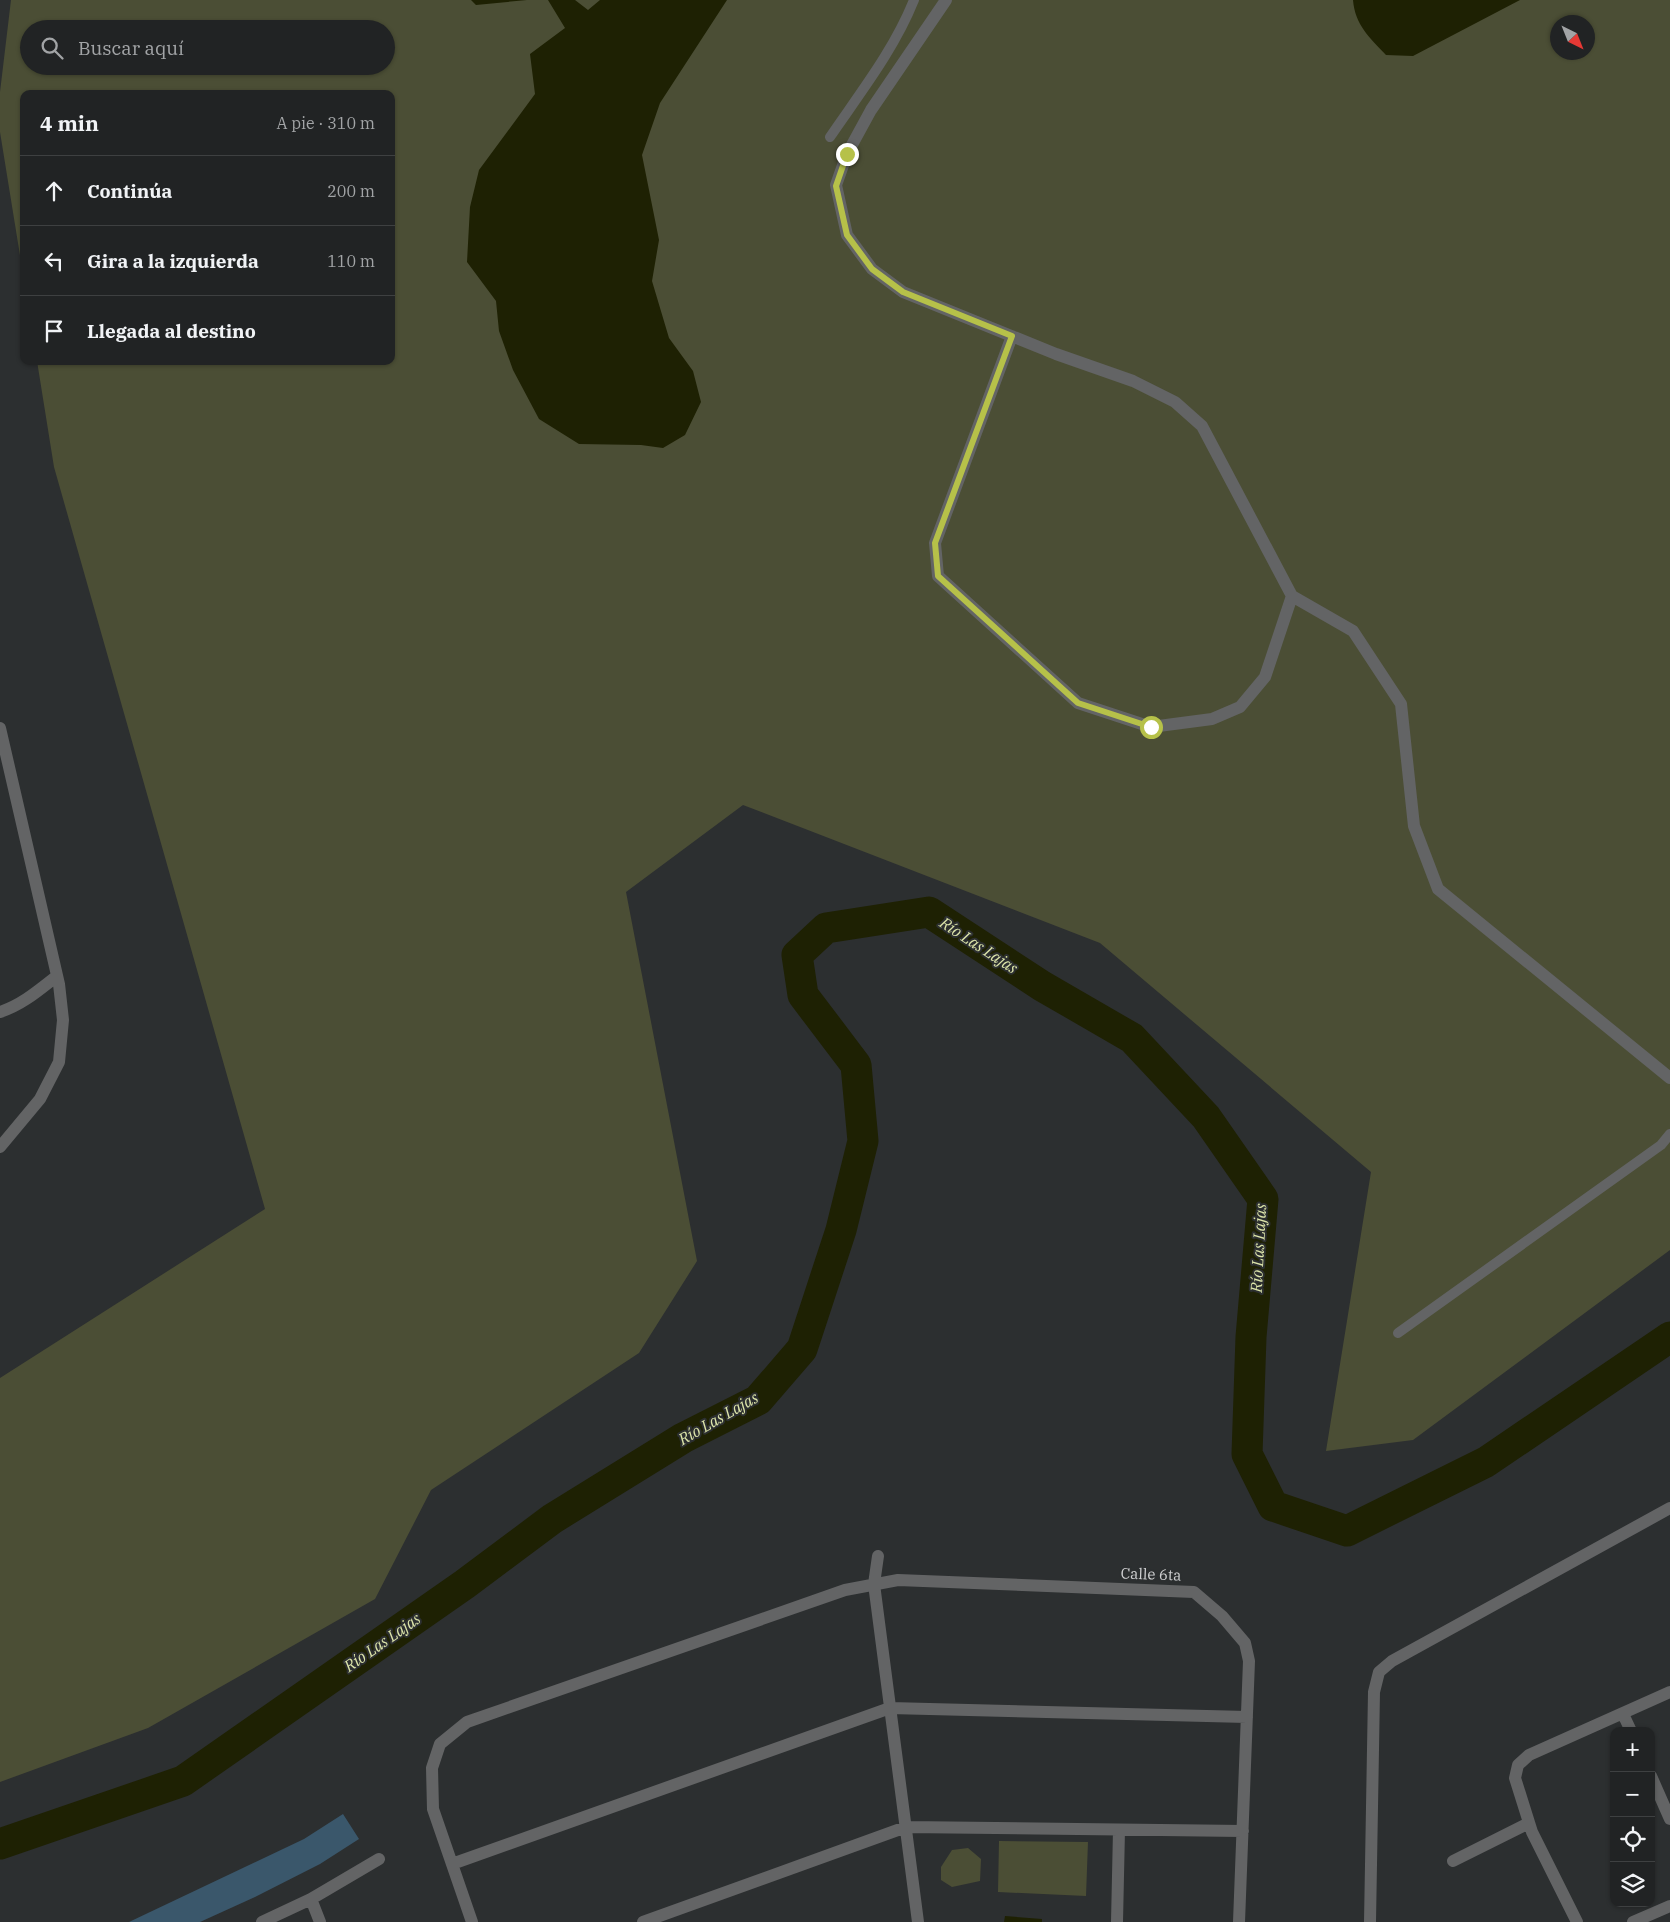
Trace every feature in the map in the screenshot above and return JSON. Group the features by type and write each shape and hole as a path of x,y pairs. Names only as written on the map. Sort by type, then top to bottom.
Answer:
{"street":[{"path":"946,0 871,110 847,154 836,186 847,235 872,269 903,292 1056,354 1133,381 1175,402 1202,426 1292,596 1353,631 1401,704 1414,826 1438,889 1670,1078"},
{"path":"1012,336 935,543 938,576 1078,703 1151,727 1212,719 1240,707 1264,677 1292,596"},
{"path":"0,728 57,976 63,1020 59,1062 40,1099 0,1147"},
{"path":"0,1012 11,1008 29,997 57,976"},
{"path":"1370,1922 1374,1692 1378,1672 1392,1661 1670,1508"},
{"path":"878,1556 874,1584 918,1922"},
{"name":"Calle 6ta","path":"472,1922 432,1809 432,1768 440,1744 467,1722 845,1590 898,1580 1194,1592 1222,1616 1245,1643 1249,1661 1239,1922"},
{"path":"1576,1922 1529,1823 1515,1778 1518,1765 1529,1755 1670,1692"},
{"path":"452,1864 890,1708 1247,1717"},
{"path":"1624,1714 1629,1727"},
{"path":"1655,1785 1670,1818"},
{"path":"1453,1861 1529,1823"},
{"path":"643,1922 906,1826 1243,1831"},
{"path":"1116,1922 1119,1830"},
{"path":"262,1922 311,1899 379,1859"},
{"path":"311,1899 320,1922"},
{"path":"1633,1922 1670,1906"}],"lane":[{"path":"830,137 903,27 914,0"},
{"path":"1398,1333 1661,1146 1670,1134"}],"shaded area":[{"path":"11,0 1670,0 1670,1250 1413,1440 1326,1451 1371,1172 1100,943 743,805 626,892 697,1261 639,1353 431,1490 375,1599 148,1728 0,1782 0,1378 265,1209 54,467 38,365 395,365 395,90 20,90 20,255 0,132 0,92"},
{"path":"471,0 527,0 476,5"},
{"path":"548,0 575,0 588,10 600,0 727,0 660,103 642,155 659,240 652,281 669,338 693,371 701,402 685,435 663,448 641,445 579,444 539,419 513,370 499,331 496,301 467,262 470,207 479,170 535,94 530,54 565,28"},
{"path":"1353,0 1520,0 1413,56 1386,55 1360,24 1354,9"},
{"path":"999,1841 1088,1842 1086,1896 998,1892"},
{"path":"968,1848 981,1859 980,1881 952,1887 941,1880 941,1867 952,1850"},
{"path":"1005,1916 1042,1919 1042,1922 1004,1922"}],"building":[{"path":"343,1814 359,1839 320,1864 255,1897 200,1922 129,1922 304,1839"}],"waterway":[{"name":"Río Las Lajas","path":"0,1844 183,1781 465,1584 552,1519 683,1438 758,1400 802,1349 841,1230 863,1141 856,1065 803,995 797,955 826,928 929,912 1042,986 1132,1038 1206,1117 1263,1199 1251,1337 1247,1454 1273,1506 1347,1531 1486,1462 1670,1337"}],"route":[{"path":"847,154 836,186 847,235 872,269 903,292 1012,336 935,543 938,576 1078,703 1151,727"}]}
